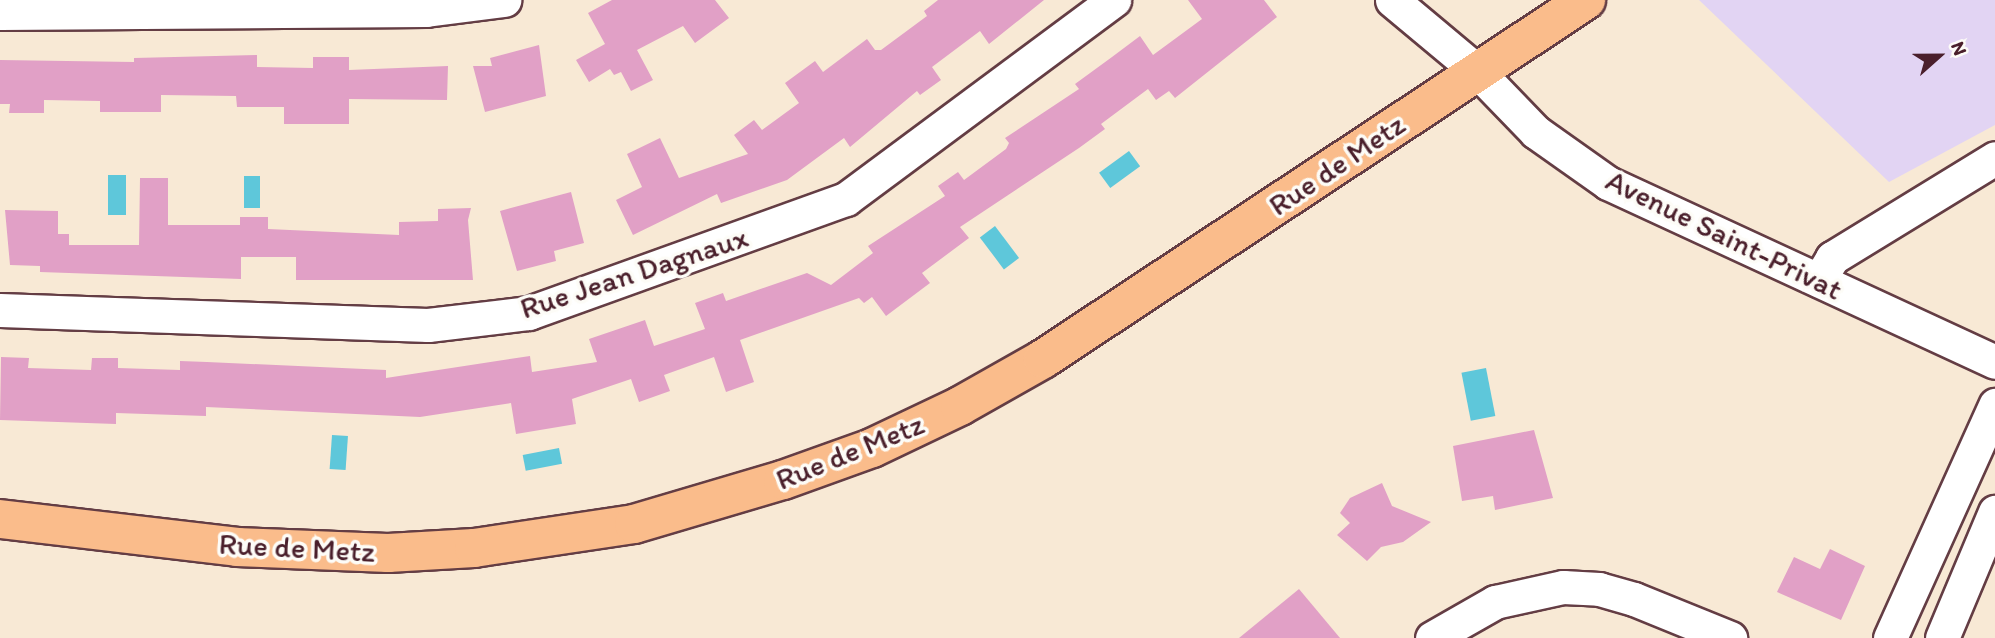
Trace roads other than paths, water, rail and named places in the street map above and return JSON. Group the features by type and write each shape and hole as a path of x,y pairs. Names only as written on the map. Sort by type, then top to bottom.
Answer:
{"main road":[{"name":"Rue de Metz","path":"0,519 237,547 388,552 474,548 578,534 692,509 872,448 960,406 1043,359 1586,0"}],"street":[{"path":"0,13 426,10 504,0"},
{"name":"Rue Jean Dagnaux","path":"0,310 428,325 529,313 846,199 1114,0"},
{"name":"Avenue Saint-Privat","path":"1392,0 1477,71 1536,132 1608,183 1995,362"},
{"path":"1819,280 1832,258 1995,158"},
{"path":"1890,638 1995,405"},
{"path":"1942,638 1995,512"},
{"path":"1432,638 1495,602 1563,587 1599,589 1634,599 1730,638"}],"water":[{"path":"1129,151 1140,166 1110,188 1099,173"},
{"path":"108,175 126,175 126,215 108,215"},
{"path":"244,176 260,176 260,208 244,208"},
{"path":"995,226 1019,258 1004,269 980,237"},
{"path":"1486,368 1495,416 1471,421 1461,373"},
{"path":"332,435 348,436 346,470 330,469"},
{"path":"559,448 562,464 526,471 523,455"}]}
